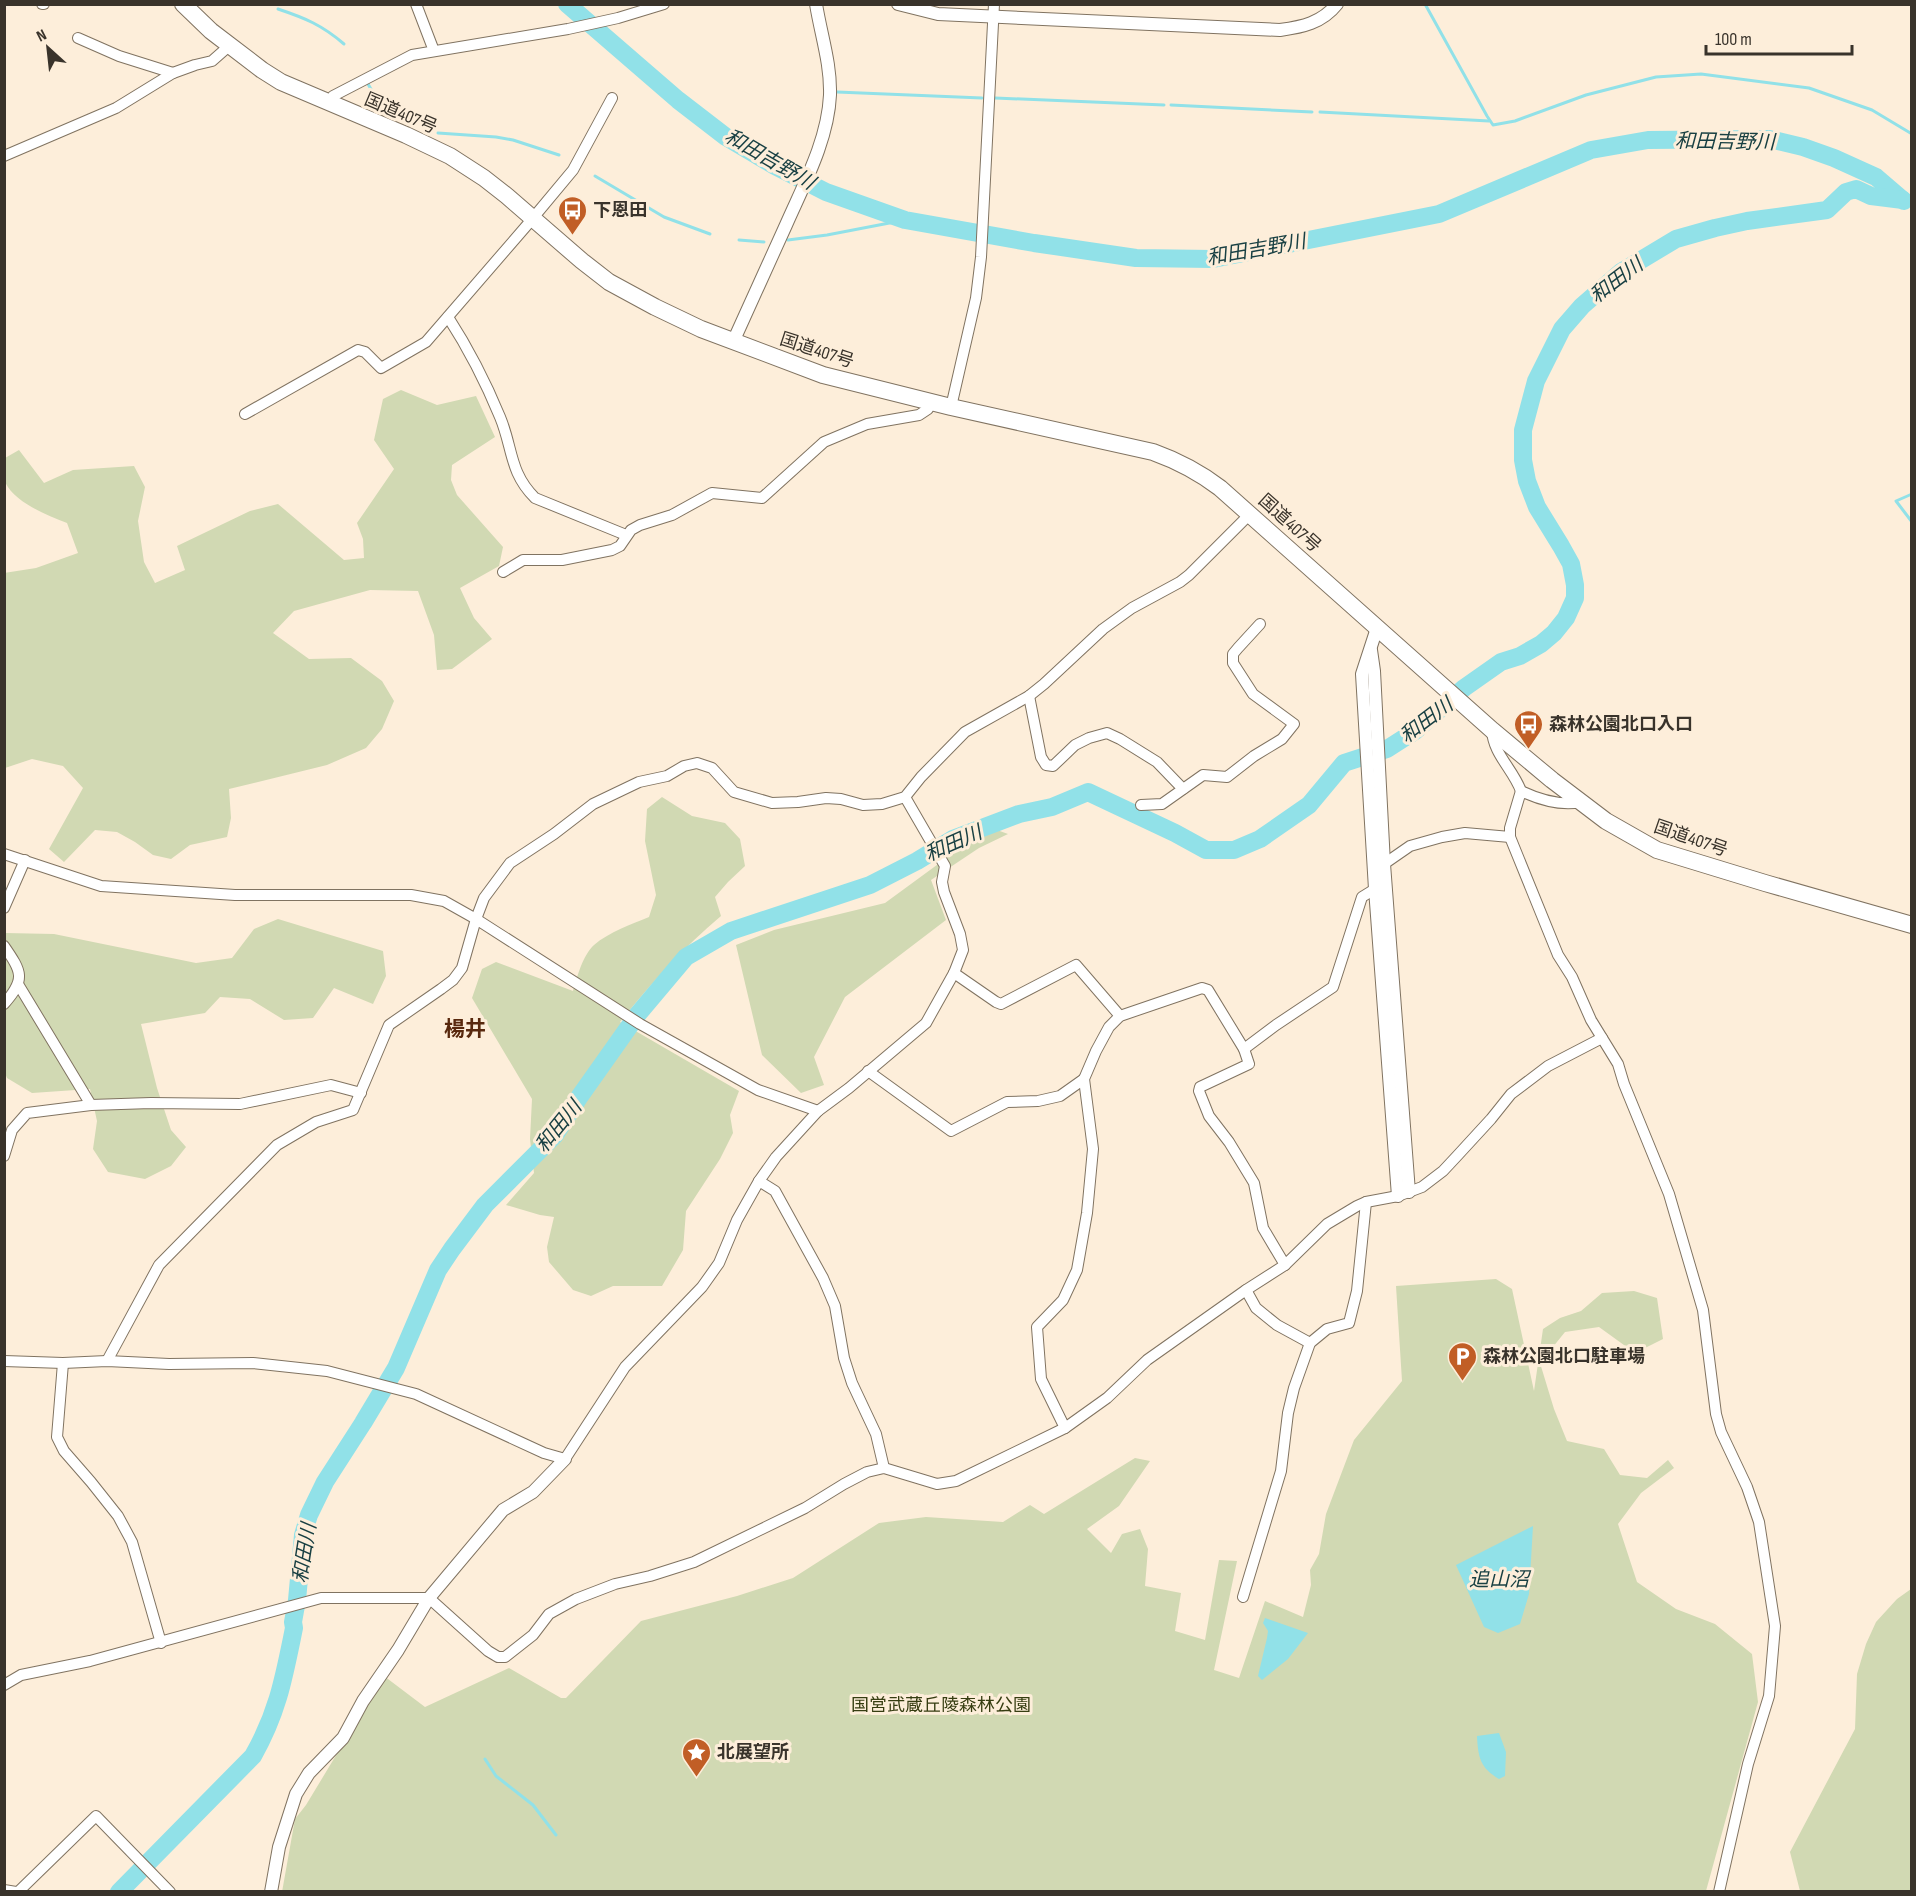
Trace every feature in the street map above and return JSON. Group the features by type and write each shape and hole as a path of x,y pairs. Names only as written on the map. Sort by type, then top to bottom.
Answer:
{"highway":[{"name":"国道407号","path":"183,4 229,46 281,82 450,156 484,178 609,282 655,307 733,342 823,375 951,407 1153,452 1177,460 1206,477 1250,514 1492,730 1606,821 1657,850 1911,925"}],"street":[{"path":"416,4 434,51"},
{"path":"328,103 333,96 412,55 568,29 618,18 664,4"},
{"path":"733,342 797,201 826,122 830,96 828,67 816,4"},
{"path":"897,4 926,12 993,11 1280,30 1311,24 1327,15 1337,4"},
{"path":"951,407 976,298 981,255 993,11"},
{"path":"78,38 119,56 173,73"},
{"path":"4,156 116,108 173,73 212,62 229,46"},
{"path":"244,414 358,350 365,352 381,368 426,342 573,170 612,98"},
{"path":"448,317 500,417 513,465 524,487 535,498 626,535"},
{"path":"503,572 524,560 562,560 612,550 620,546 631,530 672,515 712,493 762,498 824,442 867,424 919,416 928,409 931,401"},
{"path":"107,1361 159,1265 277,1145 316,1122 353,1110 389,1025 453,980 462,968 484,898 510,863 554,834 593,804 639,782 667,776 684,766 697,763 712,768 734,792 772,803 826,798 841,799 863,805 882,804 905,797 921,777 965,732 1029,696 1103,629 1132,608 1180,582 1250,514"},
{"path":"1141,805 1162,804 1203,775 1227,777 1254,756 1282,739 1294,724 1253,694 1233,663 1233,654 1260,624"},
{"path":"1377,628 1370,645 1374,671 1379,864 1404,1194"},
{"path":"1029,696 1041,757 1046,765 1053,765 1075,746 1089,738 1107,733 1157,762 1183,789"},
{"path":"1492,730 1492,741 1496,750 1517,778 1521,791 1510,828 1510,837 1558,955 1572,977 1591,1020 1617,1064 1669,1194 1703,1310 1716,1414 1725,1442 1747,1487 1759,1522 1775,1626 1769,1696 1748,1764 1719,1892"},
{"path":"1521,791 1531,796 1568,805 1581,802"},
{"path":"271,1892 279,1847 296,1794 309,1773 344,1738 363,1701 398,1650 429,1598 503,1510 532,1492 565,1459 625,1367 702,1287 719,1263 737,1220 759,1181 793,1137 819,1112 926,1023 954,973 963,944 944,892 942,882 945,866 905,797"},
{"path":"1404,1194 1374,889 1379,864 1410,846 1442,837 1465,833 1510,837"},
{"path":"4,854 100,886 235,895 411,895 444,901 659,1035 758,1090 819,1112"},
{"path":"4,908 25,860"},
{"path":"1244,1049 1276,1024 1334,987 1362,897 1374,889"},
{"path":"4,946 19,969 18,984 4,1004"},
{"path":"954,973 1001,1004 1076,965 1120,1016"},
{"path":"18,984 91,1105"},
{"path":"868,1071 951,1131 1007,1102 1038,1101 1060,1096 1084,1079 1109,1027 1120,1016 1202,988 1208,990 1244,1049 1249,1064 1200,1087 1198,1091 1209,1116 1229,1142 1254,1183 1263,1228 1285,1265"},
{"path":"4,1685 21,1675 161,1643 321,1598 429,1598 488,1651 498,1657 505,1657 533,1635 549,1614 576,1599 615,1584 694,1562 805,1508 867,1472 884,1468 937,1484 956,1481 1065,1428 1107,1398 1147,1360 1285,1265 1328,1224 1366,1202 1404,1194 1422,1187 1443,1171 1511,1094 1548,1066 1602,1038"},
{"path":"1065,1428 1041,1379 1037,1326 1062,1300 1077,1270 1087,1213 1093,1149 1084,1079"},
{"path":"4,1156 12,1130 27,1113 91,1105 240,1104 331,1084 361,1093"},
{"path":"759,1181 775,1191 824,1278 835,1306 844,1358 852,1383 876,1434 884,1468"},
{"path":"1243,1597 1281,1471 1288,1413 1310,1343 1327,1329 1349,1323 1357,1291 1366,1202"},
{"path":"1246,1290 1256,1308 1263,1314 1277,1325 1310,1343"},
{"path":"4,1361 253,1363 327,1371 416,1394 544,1454 565,1459"},
{"path":"63,1363 57,1437 63,1451 92,1482 118,1516 132,1542 161,1643"},
{"path":"4,1890 17,1892 96,1816 170,1892"}],"green space":[{"path":"401,390 437,405 476,396 495,437 452,465 451,480 457,495 503,547 499,566 460,588 474,618 492,639 452,669 437,670 434,635 418,591 370,590 294,611 273,633 309,659 351,658 382,681 394,701 382,729 366,748 327,765 229,789 231,818 227,837 190,845 171,859 153,855 117,832 95,830 64,862 49,849 83,788 63,766 32,759 5,768 4,573 36,568 78,553 67,523 32,507 10,489 4,479 5,458 19,450 44,483 73,470 134,466 145,487 138,521 144,562 155,583 185,570 177,546 250,511 278,504 344,560 364,558 363,539 357,523 394,469 374,440 383,399"},
{"path":"662,797 692,816 725,823 740,839 745,866 715,897 721,916 668,966 620,1022 739,1091 730,1115 733,1133 720,1159 686,1211 683,1250 662,1286 613,1286 591,1296 573,1290 549,1262 547,1247 554,1217 506,1205 534,1173 530,1139 532,1099 472,998 482,969 496,962 573,991 584,960 594,945 614,932 649,917 656,895 645,841 647,809"},
{"path":"997,830 1008,834 979,848 931,880 946,920 845,997 814,1057 824,1085 801,1093 762,1055 736,945 774,930 885,903 956,851"},
{"path":"278,919 383,951 386,976 373,1004 334,988 313,1018 284,1020 250,999 220,997 205,1013 141,1024 157,1088 171,1130 186,1147 171,1166 145,1179 108,1172 93,1149 97,1121 90,1089 32,1093 7,1078 5,1073 5,933 54,934 196,963 232,958 254,929"},
{"name":"国営武蔵丘陵森林公園","path":"1496,1279 1512,1289 1534,1391 1543,1329 1560,1318 1581,1311 1602,1293 1634,1291 1657,1298 1663,1339 1635,1353 1599,1327 1565,1332 1540,1363 1554,1409 1567,1441 1604,1449 1620,1475 1647,1478 1668,1460 1674,1468 1641,1493 1618,1524 1637,1582 1676,1609 1715,1624 1752,1654 1758,1702 1706,1891 282,1892 295,1819 306,1805 384,1676 425,1707 509,1668 561,1698 566,1698 641,1621 737,1596 793,1578 879,1523 926,1517 1003,1522 1030,1505 1044,1514 1135,1458 1150,1461 1119,1506 1087,1529 1111,1553 1122,1534 1140,1529 1148,1549 1145,1586 1181,1593 1175,1631 1205,1640 1219,1560 1237,1561 1214,1670 1239,1678 1265,1601 1303,1617 1311,1585 1310,1570 1319,1554 1326,1514 1354,1440 1402,1381 1396,1286"},
{"path":"1911,1589 1911,1891 1800,1891 1790,1852 1855,1729 1857,1674 1866,1644 1876,1622 1897,1599"}],"water":[{"name":"追山沼","path":"1533,1526 1529,1594 1520,1624 1498,1633 1484,1627 1456,1565"},
{"path":"1265,1618 1308,1633 1288,1659 1262,1680 1258,1676 1268,1631 1263,1623"},
{"path":"1499,1733 1506,1752 1505,1776 1499,1779 1488,1771 1481,1761 1477,1736"}],"waterway":[{"name":"和田吉野川","path":"567,4 678,100 726,137 775,166 826,192 905,220 1034,243 1136,258 1213,259 1439,214 1591,150 1648,140 1769,139 1803,147 1876,177 1904,201"},
{"name":"和田吉野川","path":"1425,4 1493,125 1515,121 1586,95 1656,77 1701,74 1809,88 1872,110 1912,134"},
{"path":"278,9 313,23 344,44"},
{"path":"368,84 383,110"},
{"path":"837,92 982,98"},
{"path":"995,98 1164,105"},
{"path":"1171,105 1312,112"},
{"path":"1320,112 1489,121"},
{"path":"438,133 513,140 559,155"},
{"path":"595,176 664,217 710,234"},
{"name":"和田川","path":"119,1892 253,1756 262,1740 279,1694 287,1662 294,1628 303,1535 309,1515 325,1482 396,1368 438,1270 485,1205 555,1135 638,1014 686,957 731,931 870,885 953,839 1019,814 1052,807 1088,792 1206,850 1234,850 1260,839 1309,805 1344,763 1387,749 1415,731 1464,688 1501,662 1520,656 1541,644 1566,618 1575,598 1571,564 1537,507 1527,481 1523,460 1523,430 1536,381 1562,329 1582,306 1621,272 1676,239 1747,221 1827,210 1846,192 1856,189 1871,196 1903,200"},
{"path":"788,240 905,220"},
{"path":"739,240 764,242"},
{"path":"1912,494 1896,501 1912,522"},
{"path":"485,1759 496,1776 533,1805 556,1835"}],"place":[{"name":"下恩田","path":"572,236"},
{"name":"森林公園北口入口","path":"1528,750"},
{"name":"森林公園北口駐車場","path":"1462,1382"},
{"name":"北展望所","path":"696,1778"}],"district":[{"name":"楊井","path":"465,1029"}]}
